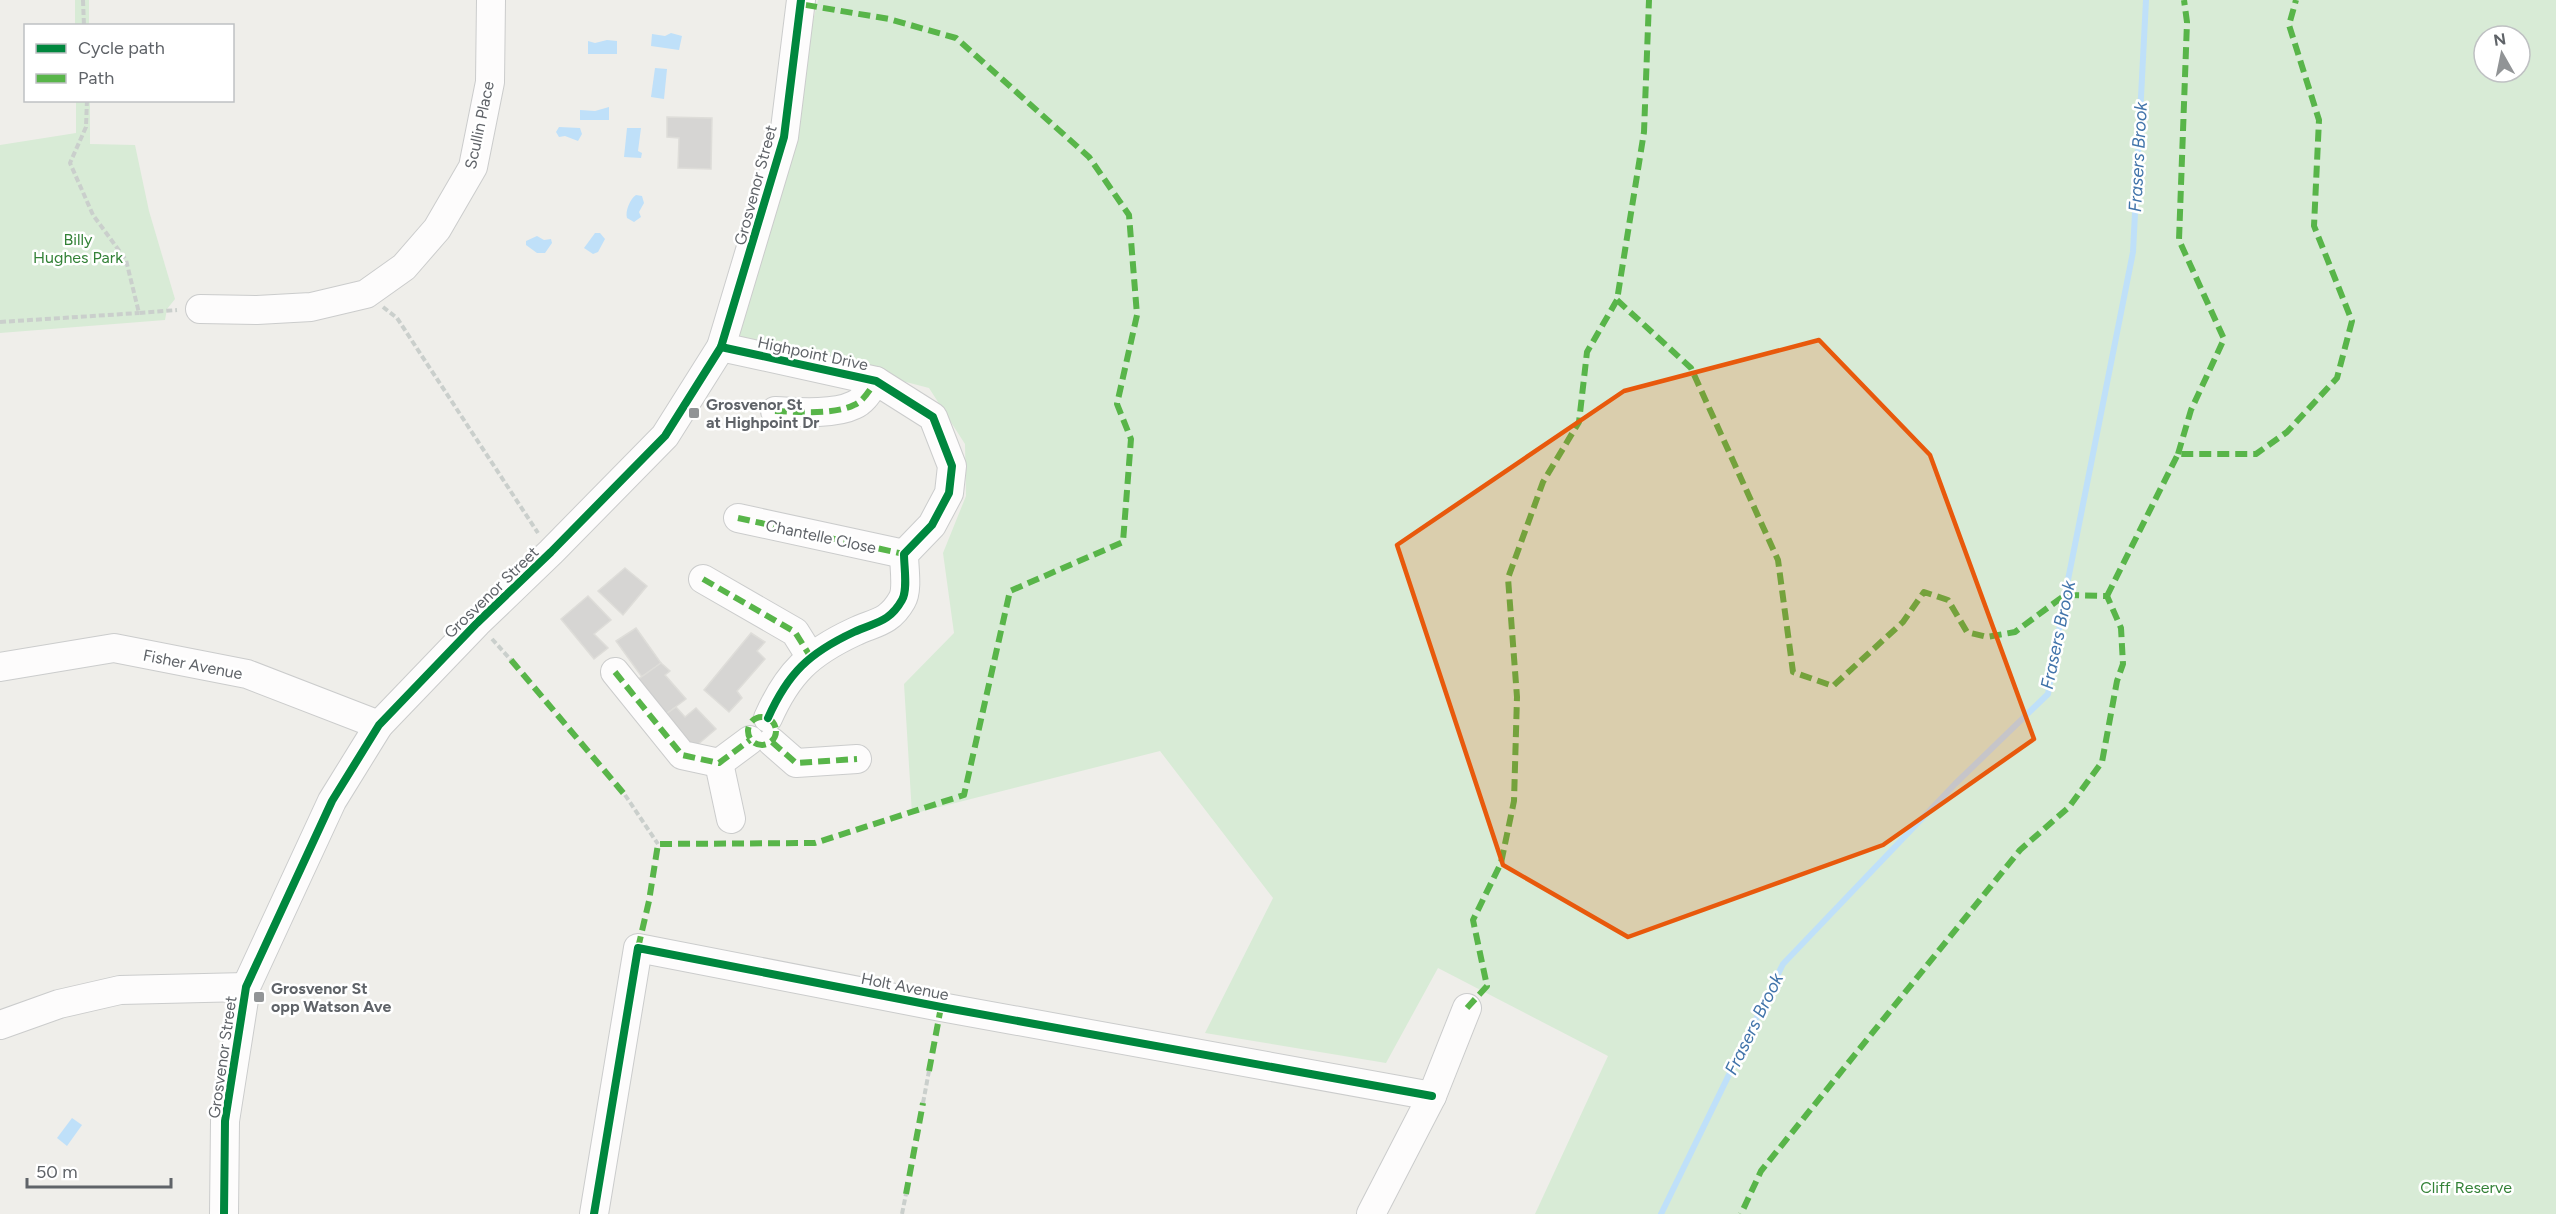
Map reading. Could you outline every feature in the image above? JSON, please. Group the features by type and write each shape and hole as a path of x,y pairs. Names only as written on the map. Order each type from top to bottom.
{"street":[{"name":"Scullin Place","path":"200,309 257,310 311,307 366,294 404,267 436,229 473,167 490,82 491,0"},
{"name":"Grosvenor Street","path":"224,1214 225,1121 246,987 332,801 379,725 477,622 551,552 665,436 721,347 784,137 801,0"},
{"name":"Highpoint Drive","path":"721,347 876,381 933,417 952,466 949,493 932,525 904,554"},
{"path":"775,411 799,412 854,405 862,400 876,381"},
{"name":"Chantelle Close","path":"738,518 904,554"},
{"path":"615,672 682,755 719,763 763,733 784,685 810,656 854,632 887,620 904,598 904,554"},
{"path":"703,579 795,632 810,656"},
{"name":"Fisher Avenue","path":"0,667 114,648 247,674 379,725"},
{"path":"763,733 796,763 856,759"},
{"path":"719,763 731,819"},
{"name":"Holt Avenue","path":"594,1214 638,948 941,1007 1431,1096"},
{"path":"0,1025 59,1004 120,990 246,987"},
{"path":"1371,1214 1431,1096 1467,1008"}],"path":[{"path":"83,0 84,24"},
{"path":"87,102 86,127 70,163 93,215 126,260 139,313"},
{"path":"0,322 200,309"},
{"path":"397,318 551,552"},
{"path":"625,795 658,844"},
{"path":"923,1103 929,1071"},
{"path":"902,1214 906,1194"}],"highlighted area":[{"path":"1819,340 1930,455 2034,739 1883,845 1628,937 1503,865 1397,545 1624,391"}],"green space":[{"path":"75,0 89,0 89,24 75,24"},
{"name":"Cliff Reserve","path":"818,0 2556,0 2556,1214 1535,1214 1608,1056 1438,968 1386,1063 1205,1033 1273,898 1160,751 912,814 904,684 954,633 943,553 966,496 965,444 929,388 737,338"},
{"name":"Billy Hughes Park","path":"76,102 90,102 90,144 135,145 149,211 175,299 167,309 165,320 0,333 0,145 76,133"}],"water":[{"path":"671,33 682,36 679,50 651,46 652,34 665,36"},
{"path":"607,40 617,41 617,54 588,54 588,41 595,43"},
{"path":"655,68 667,69 664,99 651,97"},
{"path":"609,107 609,120 580,120 580,110 595,111"},
{"path":"559,127 580,128 582,134 578,141 565,136 559,137 556,132"},
{"path":"627,128 641,128 638,151 642,153 641,158 624,157"},
{"path":"636,195 642,196 644,203 639,212 641,217 634,222 627,218 627,212 630,202"},
{"path":"595,233 600,233 605,239 598,252 593,254 584,248"},
{"path":"537,236 544,240 551,239 552,243 545,253 537,253 526,245 526,241"},
{"path":"72,1118 82,1125 67,1146 57,1138"}],"building":[{"path":"667,117 712,118 711,169 678,168 679,138 667,137"},
{"path":"625,568 647,586 623,615 598,591"},
{"path":"588,596 611,620 594,634 608,648 594,659 561,619"},
{"path":"636,628 661,663 642,677 616,641"},
{"path":"751,633 765,642 757,651 765,659 737,691 742,698 729,712 704,690"},
{"path":"661,663 670,671 665,675 686,699 662,717 633,683"},
{"path":"676,707 685,717 696,708 716,729 690,751 662,717"}],"waterway":[{"name":"Frasers Brook","path":"1661,1214 1783,964 1955,784 2048,694 2065,595 2133,252 2146,0"}],"marked path":[{"path":"1467,1008 1487,986 1473,920 1501,863 1514,801 1517,697 1508,578 1543,482 1579,422 1587,352 1617,300 1644,132 1649,0"},
{"path":"2178,454 2191,410 2224,339 2179,240 2187,22 2184,0"},
{"path":"2107,596 2178,454 2256,454 2287,432 2337,378 2352,321 2314,226 2319,120 2289,25 2296,0"},
{"path":"638,948 649,901 658,844 815,843 964,795 1010,591 1123,542 1131,439 1117,404 1137,315 1129,215 1089,157 956,38 889,19 800,4"},
{"path":"1617,300 1691,368 1778,560 1793,672 1833,686 1903,622 1924,592 1948,600 1967,632 1987,637 2015,632 2065,595 2107,596 2121,628 2123,664 2117,681 2102,762 2069,807 2020,850 1761,1171 1741,1214"},
{"path":"775,411 815,412 846,408 861,401 876,381"},
{"path":"738,518 904,554"},
{"path":"703,579 795,632 810,656"},
{"path":"511,660 625,795"},
{"path":"615,672 682,755 719,763 750,740"},
{"path":"762,717 772,721 776,731 772,741 762,745 752,741 748,731 752,721 762,717"},
{"path":"772,742 796,763 857,759"},
{"path":"929,1071 941,1007"},
{"path":"906,1194 923,1103"}],"cycle path":[{"path":"224,1214 225,1121 246,987 332,801 379,725 477,623 551,552 665,436 721,347 784,137 801,0"},
{"path":"721,347 876,381 933,417 952,466 949,493 932,525 904,554 905,590 897,608 887,618 838,640 812,657 792,677 768,718"},
{"path":"594,1214 638,948 941,1007 1432,1096"}],"place":[{"name":"Grosvenor St at Highpoint Dr","path":"694,413"},
{"name":"Grosvenor St opp Watson Ave","path":"259,997"}]}
